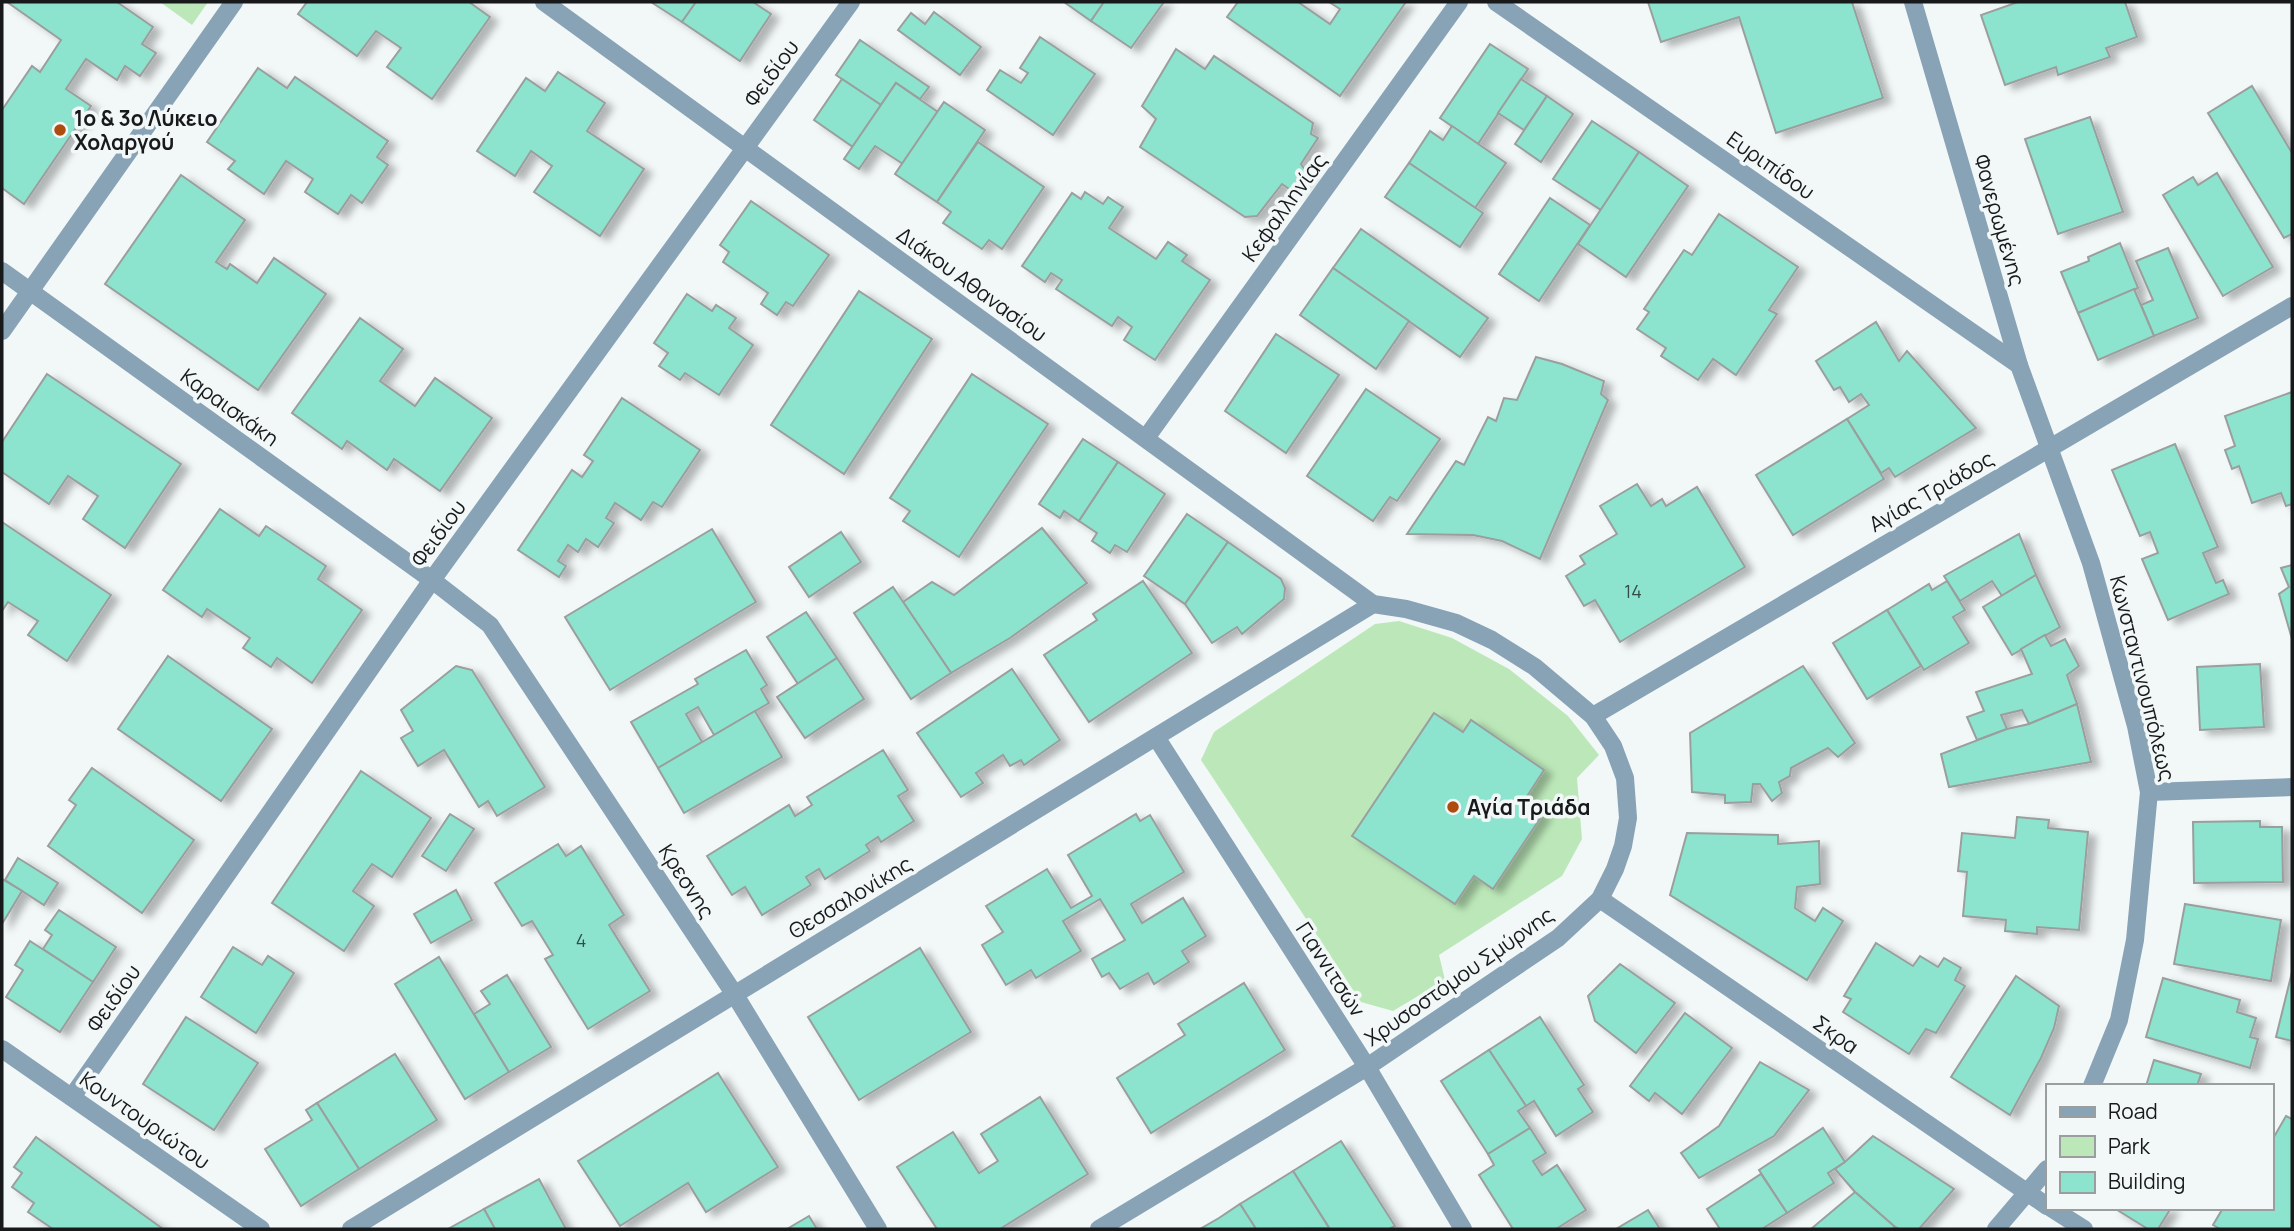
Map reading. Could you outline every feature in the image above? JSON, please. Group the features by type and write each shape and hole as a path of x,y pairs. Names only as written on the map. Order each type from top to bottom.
{"street":[{"path":"2,331 234,2"},
{"name":"Διάκου Αθανασίου","path":"544,2 1373,604"},
{"name":"Φειδίου","path":"72,1097 432,580 850,2"},
{"name":"Κεφαλληνίας","path":"1146,438 1459,2"},
{"name":"Ευριπίδου","path":"1496,2 2019,365"},
{"name":"Φανερωμένης","path":"1913,2 2019,365 2049,449"},
{"name":"Καραισκάκη","path":"2,271 432,580"},
{"name":"Αγίας Τριάδος","path":"1593,716 2292,306"},
{"name":"Κωνσταντινουπόλεως","path":"2049,449 2091,563 2136,726 2149,792 2135,940 2119,1020 2093,1084"},
{"name":"Κρεσνης","path":"432,580 491,625 734,995 878,1229"},
{"name":"Χρυσοστόμου Σμύρνης","path":"1099,1229 1367,1068 1558,938 1600,899 1615,869 1628,818 1625,778 1613,746 1593,716 1535,667 1492,640 1456,623 1406,609 1373,604"},
{"name":"Θεσσαλονίκης","path":"352,1229 1373,604"},
{"name":"Γιαννιτσών","path":"1156,737 1367,1068 1463,1229"},
{"path":"2149,792 2292,787"},
{"name":"Σκρα","path":"1600,899 2046,1205"},
{"name":"Κουντουριώτου","path":"2,1049 261,1229"},
{"path":"1996,1229 2046,1171"},
{"name":"Σκρα","path":"2054,1210 2084,1229"}],"green space":[{"path":"160,2 208,2 192,25"},
{"path":"1399,621 1452,638 1509,669 1568,716 1599,755 1577,778 1582,839 1562,876 1439,955 1445,980 1393,1011 1361,1002 1201,760 1214,732 1375,624"}],"building":[{"path":"7,2 117,2 153,27 142,44 156,53 140,76 125,66 117,80 86,59 66,89 91,106 24,204 2,188 2,110 32,66 40,72 61,40"},
{"path":"307,2 469,2 490,17 432,99 387,67 401,48 376,31 357,56 298,14"},
{"path":"651,2 696,2 682,22"},
{"path":"696,2 753,2 771,14 740,61 682,22"},
{"path":"1064,2 1104,2 1091,21"},
{"path":"1104,2 1164,2 1131,48 1091,21"},
{"path":"1238,2 1298,2 1330,24 1340,9 1329,2 1406,2 1340,96 1227,17"},
{"path":"1648,2 1852,2 1883,98 1776,133 1739,17 1661,42"},
{"path":"2018,2 2125,2 2137,37 2106,48 2110,57 2058,75 2056,67 2005,85 1981,15"},
{"path":"934,12 981,47 960,75 898,30 911,13 925,24"},
{"path":"1040,37 1095,74 1053,135 987,90 1000,70 1021,83 1028,73 1020,68"},
{"path":"860,40 929,87 920,99 896,83 881,105 836,75"},
{"path":"1490,44 1528,69 1478,144 1440,118"},
{"path":"1176,49 1205,69 1214,56 1313,123 1311,134 1318,138 1301,164 1308,174 1292,191 1282,184 1257,216 1245,217 1140,147 1156,119 1142,106"},
{"path":"258,68 287,88 295,77 388,141 377,157 388,165 362,203 351,195 338,214 305,192 313,179 286,161 264,194 228,169 235,161 207,142"},
{"path":"558,72 605,103 587,131 644,169 600,236 534,192 552,166 531,151 515,176 477,151 526,78 545,91"},
{"path":"842,79 881,105 853,147 814,120"},
{"path":"1521,79 1547,96 1524,130 1498,113"},
{"path":"896,83 938,112 903,164 875,146 859,169 844,159"},
{"path":"2252,86 2292,153 2292,234 2284,238 2208,113"},
{"path":"1547,96 1573,114 1541,162 1515,144"},
{"path":"944,102 985,130 937,202 895,174"},
{"path":"2090,117 2123,212 2058,234 2025,139"},
{"path":"1592,121 1639,152 1601,210 1553,179"},
{"path":"1452,126 1506,163 1475,208 1409,163 1430,131 1443,140"},
{"path":"978,142 1044,187 1002,249 989,240 982,249 943,223 951,212 937,202"},
{"path":"1639,152 1688,186 1626,277 1578,244"},
{"path":"1409,163 1483,213 1460,247 1385,197"},
{"path":"2217,173 2273,267 2223,296 2163,195 2193,177 2198,185"},
{"path":"181,175 245,220 216,262 227,269 230,264 257,283 274,258 326,294 258,390 105,284"},
{"path":"1085,192 1103,204 1108,197 1123,207 1109,228 1156,259 1168,242 1187,255 1182,261 1210,280 1155,360 1124,340 1132,327 1118,317 1112,326 1056,289 1062,280 1051,273 1045,282 1022,266 1072,193 1081,199"},
{"path":"1550,198 1590,225 1539,301 1499,274"},
{"path":"751,201 829,255 793,306 786,302 777,315 761,304 768,293 723,262 729,252 720,245"},
{"path":"1719,214 1798,267 1769,310 1777,314 1736,375 1713,359 1698,380 1661,356 1666,348 1637,329 1649,312 1644,309 1684,250 1692,255"},
{"path":"1361,229 1488,318 1460,357 1333,268"},
{"path":"2120,243 2138,288 2078,313 2061,272 2089,261 2088,257"},
{"path":"2168,248 2198,318 2154,336 2141,305 2153,300 2136,261"},
{"path":"1333,268 1409,321 1376,369 1300,315"},
{"path":"2134,289 2154,336 2098,360 2078,313"},
{"path":"859,291 932,339 844,474 771,425"},
{"path":"687,294 712,311 716,305 736,318 729,328 753,345 719,395 685,373 680,380 659,366 668,353 654,343"},
{"path":"360,318 403,349 380,381 415,406 435,378 492,418 440,491 394,459 387,470 347,441 342,449 292,413"},
{"path":"1876,322 1899,361 1907,351 1976,428 1895,477 1889,468 1881,473 1847,419 1869,405 1861,394 1849,402 1840,387 1834,390 1816,361"},
{"path":"1276,334 1339,375 1286,453 1225,411"},
{"path":"1536,357 1604,381 1601,394 1608,400 1540,559 1502,541 1473,535 1407,534 1456,461 1464,465 1488,417 1496,421 1504,398 1517,400"},
{"path":"47,374 181,464 125,548 83,519 98,496 68,476 49,504 2,472 2,442"},
{"path":"972,374 1048,424 959,557 903,521 910,511 890,498"},
{"path":"1366,389 1440,439 1397,501 1390,497 1373,521 1307,476"},
{"path":"2292,392 2292,504 2286,506 2281,493 2252,503 2239,466 2232,469 2225,450 2235,446 2225,416"},
{"path":"622,398 700,450 662,507 653,502 641,520 615,503 606,518 614,523 598,547 586,539 578,552 568,545 558,561 566,566 559,577 518,550 572,470 582,477 593,461 584,455"},
{"path":"1847,419 1884,479 1793,535 1756,475"},
{"path":"1083,439 1118,462 1079,521 1064,511 1060,518 1039,504"},
{"path":"2175,444 2218,547 2203,553 2216,583 2223,580 2229,594 2168,620 2142,559 2158,553 2150,532 2140,536 2112,470"},
{"path":"1118,462 1165,494 1127,552 1115,545 1110,553 1092,541 1097,533 1079,521"},
{"path":"1637,484 1651,506 1662,499 1666,506 1697,487 1745,567 1620,642 1595,600 1584,606 1566,576 1585,564 1580,556 1617,534 1600,506"},
{"path":"220,509 259,536 266,526 326,566 318,579 362,610 312,683 277,658 271,667 243,648 250,638 207,609 202,617 163,590"},
{"path":"1187,514 1228,542 1185,604 1144,576"},
{"path":"2,522 111,595 67,661 28,635 38,621 8,602 2,611"},
{"path":"1042,528 1087,583 1010,638 951,673 903,602 932,582 954,595"},
{"path":"712,529 756,602 610,690 565,617"},
{"path":"841,532 861,562 809,597 789,567"},
{"path":"2019,534 2036,575 2002,596 1992,581 1960,601 1944,576"},
{"path":"1228,542 1281,579 1285,588 1284,599 1242,634 1237,627 1212,643 1185,604"},
{"path":"2292,565 2292,639 2279,594 2289,587 2281,568"},
{"path":"2036,575 2060,627 2012,655 1983,607"},
{"path":"1143,581 1192,653 1089,722 1044,655 1097,620 1093,614"},
{"path":"1947,581 1965,610 1953,617 1969,643 1924,670 1887,610 1929,584 1932,590"},
{"path":"893,587 951,673 911,699 854,613"},
{"path":"1887,610 1921,666 1867,699 1833,643"},
{"path":"806,612 837,658 798,684 767,637"},
{"path":"2045,635 2051,646 2065,639 2079,666 2067,675 2077,704 2029,724 2022,710 2001,715 2007,729 1977,740 1967,717 1984,711 1976,692 2032,674 2021,649"},
{"path":"746,650 767,685 761,689 769,703 714,735 698,707 686,714 702,742 658,768 631,722 698,684 695,679"},
{"path":"168,656 272,729 221,801 118,729"},
{"path":"837,658 864,699 805,738 777,697"},
{"path":"2260,664 2264,727 2200,730 2197,667"},
{"path":"456,666 472,670 545,787 497,816 488,801 479,807 444,750 418,766 401,738 413,731 401,710"},
{"path":"1803,666 1855,743 1838,757 1828,748 1791,768 1790,776 1779,782 1782,793 1772,801 1760,784 1753,784 1751,802 1725,803 1725,795 1692,792 1690,733"},
{"path":"1012,669 1060,740 1024,765 1021,760 1010,766 1003,755 976,773 983,783 961,797 917,733"},
{"path":"2077,704 2091,762 1949,787 1941,754 2007,729 2029,724"},
{"path":"755,711 782,757 684,813 658,768"},
{"name":"Αγία Τριάδα","path":"1434,713 1463,732 1471,720 1544,770 1524,801 1543,814 1493,889 1474,876 1455,904 1352,836"},
{"path":"883,750 908,790 898,796 914,821 881,842 878,837 866,845 870,851 825,879 819,869 806,877 811,885 762,915 745,887 732,895 707,856 789,805 795,816 812,805 807,797"},
{"path":"92,768 194,840 142,913 48,846 76,805 69,800"},
{"path":"361,771 431,818 392,877 372,864 353,891 374,906 344,951 272,903"},
{"path":"450,814 474,829 446,871 422,856"},
{"path":"1136,814 1140,821 1150,815 1184,872 1131,904 1142,923 1183,898 1206,936 1182,951 1189,962 1154,984 1148,973 1120,989 1109,973 1102,977 1092,959 1125,940 1100,899 1063,921 1081,951 1036,978 1031,970 1006,985 982,945 1003,932 986,906 1047,869 1071,908 1092,896 1068,855"},
{"path":"2017,817 2049,820 2048,828 2088,832 2079,930 2037,927 2037,934 2005,931 2006,920 1963,916 1967,872 1958,871 1962,833 2015,838"},
{"path":"2260,821 2260,827 2282,827 2283,882 2194,883 2193,822"},
{"path":"1687,833 1778,835 1778,844 1819,841 1820,884 1797,887 1795,908 1815,921 1823,908 1843,921 1807,980 1670,895"},
{"path":"558,844 566,856 581,846 624,915 609,925 650,991 588,1029 545,959 553,955 532,921 522,926 495,883"},
{"path":"18,858 58,883 44,905 5,880"},
{"path":"2,879 22,891 2,924"},
{"path":"456,890 472,920 431,943 414,914"},
{"path":"2185,904 2281,920 2271,981 2174,964"},
{"path":"59,910 116,947 93,982 43,949 52,935 45,930"},
{"path":"30,941 93,982 60,1032 6,997 23,970 15,965"},
{"path":"1876,943 1913,966 1920,956 1938,967 1944,958 1961,968 1955,980 1965,986 1936,1033 1926,1029 1909,1054 1843,1012 1851,999 1844,996"},
{"path":"233,947 262,965 268,956 294,973 256,1033 201,997"},
{"path":"920,948 971,1032 859,1100 808,1017"},
{"path":"439,957 509,1072 465,1099 395,984"},
{"path":"1620,964 1675,1003 1636,1053 1595,1021 1588,996"},
{"path":"2292,972 2292,1041 2276,1037"},
{"path":"507,975 551,1047 509,1072 474,1014 490,1004 481,991"},
{"path":"2016,976 2059,1006 2054,1028 2041,1058 2010,1115 1951,1077"},
{"path":"2163,978 2240,1000 2237,1012 2256,1018 2250,1037 2258,1039 2250,1068 2146,1037"},
{"path":"1244,983 1285,1050 1151,1133 1117,1078 1185,1035 1178,1024"},
{"path":"1685,1013 1732,1048 1682,1114 1655,1093 1649,1101 1630,1086"},
{"path":"186,1017 258,1063 214,1130 143,1084"},
{"path":"1540,1017 1584,1085 1578,1089 1593,1112 1556,1136 1534,1101 1526,1106 1489,1050"},
{"path":"1489,1050 1526,1106 1518,1111 1530,1128 1488,1154 1441,1081"},
{"path":"395,1054 437,1120 359,1169 317,1103"},
{"path":"2154,1060 2201,1074 2198,1084 2147,1084"},
{"path":"1760,1062 1809,1090 1774,1136 1699,1178 1681,1153 1719,1126"},
{"path":"718,1073 778,1167 706,1212 688,1183 620,1226 578,1161"},
{"path":"1040,1097 1088,1174 1000,1229 937,1229 897,1167 953,1132 979,1173 998,1161 981,1134"},
{"path":"317,1103 359,1169 301,1206 265,1149 312,1120 306,1110"},
{"path":"2286,1116 2292,1119 2292,1229 2220,1229 2213,1225 2222,1210 2273,1210 2273,1139"},
{"path":"1530,1128 1546,1153 1533,1161 1542,1175 1557,1165 1586,1210 1556,1229 1513,1229 1479,1175 1494,1165 1488,1154"},
{"path":"1823,1128 1845,1162 1828,1173 1834,1183 1787,1213 1759,1170"},
{"path":"1873,1136 1954,1189 1919,1229 1895,1227 1855,1192 1835,1169"},
{"path":"36,1137 163,1229 53,1229 28,1212 34,1203 12,1187 22,1173 14,1167"},
{"path":"1341,1141 1395,1226 1389,1229 1330,1229 1293,1171"},
{"path":"1293,1171 1329,1228 1256,1229 1240,1204"},
{"path":"1761,1174 1787,1213 1762,1229 1720,1229 1707,1209"},
{"path":"539,1179 566,1229 495,1229 484,1209"},
{"path":"1855,1192 1895,1227 1811,1229"},
{"path":"1240,1204 1256,1229 1200,1229 1219,1218"},
{"path":"484,1209 495,1229 448,1229"},
{"path":"1648,1210 1660,1229 1616,1229"},
{"path":"2117,1210 2170,1210 2158,1229 2148,1229"},
{"path":"809,1216 817,1229 787,1229"}],"place":[{"name":"1ο & 3ο Λύκειο Χολαργού","path":"60,130"},
{"name":"Αγία Τριάδα","path":"1453,807"}]}
